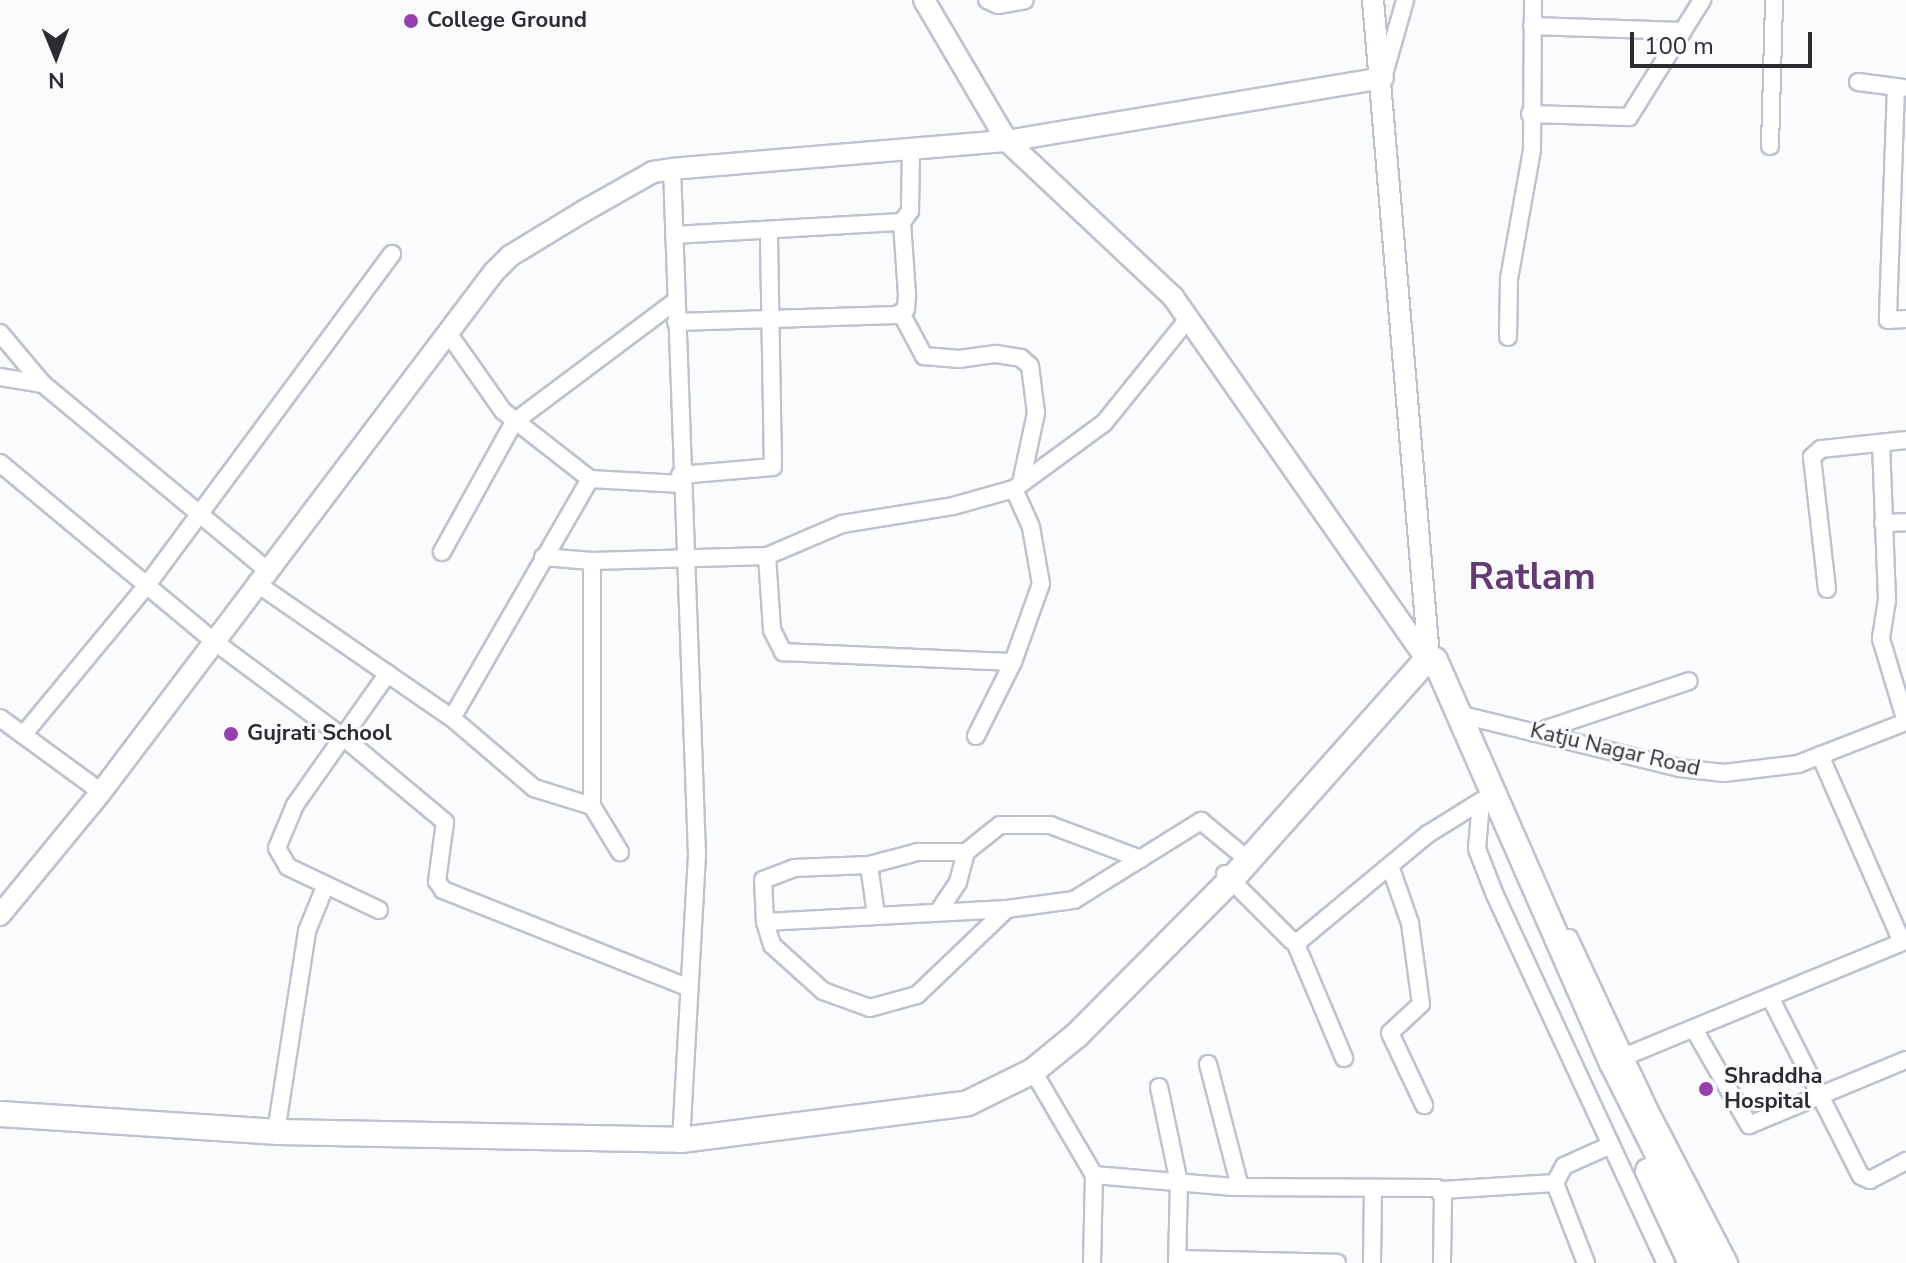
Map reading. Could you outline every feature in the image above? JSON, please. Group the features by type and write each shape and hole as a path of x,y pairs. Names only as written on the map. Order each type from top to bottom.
{"highway":[{"path":"1426,656 1462,715 1489,800 1612,1063 1712,1263"},
{"path":"1426,656 1691,1263"},
{"path":"0,1100 278,1119 681,1134 953,1094 1027,1063 1071,1029 1227,876 1241,854 1426,656"},
{"path":"0,1114 278,1132 681,1134 968,1103 1033,1071 1077,1035 1227,876 1426,656"}],"main road":[{"path":"924,0 1007,141 1173,297 1426,656"},
{"path":"1373,0 1383,78 1426,656"},
{"path":"0,915 101,792 211,639 510,256 653,172 1007,141 1383,78"}],"street":[{"path":"987,0 998,5 1025,0"},
{"path":"1383,78 1405,0"},
{"path":"1508,337 1509,279 1532,150 1533,0"},
{"path":"1530,114 1629,117 1702,0"},
{"path":"1770,146 1774,0"},
{"path":"1532,26 1683,31"},
{"path":"1858,82 1901,88 1888,320 1906,319"},
{"path":"911,149 910,211 902,222 907,294 901,313 924,356 959,359 996,354 1021,358 1030,366 1036,413 1018,486 1031,527 1041,584 1013,662 976,736"},
{"path":"672,169 680,480 697,855 681,1134"},
{"path":"674,235 902,222"},
{"path":"448,333 514,422 590,479 680,480 773,467 769,231"},
{"path":"23,735 147,585 392,254"},
{"path":"442,552 514,422 676,301"},
{"path":"676,322 901,313"},
{"path":"543,557 592,561 767,556 842,524 953,506 1018,486 1104,423 1188,319"},
{"path":"0,333 43,384 198,513 262,576 452,718 534,788 592,806"},
{"path":"0,377 43,384"},
{"path":"1827,589 1812,457 1821,449 1906,440"},
{"path":"1881,443 1887,600 1881,639 1906,722"},
{"path":"0,463 211,639 343,737 445,822 437,881 443,890 689,988"},
{"path":"452,718 590,479"},
{"path":"1883,523 1906,522"},
{"path":"767,556 772,630 783,652 1013,662"},
{"path":"592,561 592,806 620,852"},
{"path":"379,910 325,887 281,863 277,848 295,805 388,673"},
{"path":"1534,733 1689,681"},
{"name":"Katju Nagar Road","path":"1462,715 1679,768 1724,773 1762,772 1820,755 1906,722"},
{"path":"0,718 101,792"},
{"path":"1626,1056 1904,947 1820,755"},
{"path":"1295,942 1428,834 1489,800"},
{"path":"1489,800 1626,1056 1729,1263"},
{"path":"1489,800 1477,849 1666,1263"},
{"path":"765,922 1007,909 1074,900 1201,821 1241,854"},
{"path":"938,912 958,882 966,852 1000,825 1050,825 1141,859"},
{"path":"966,852 918,852 869,865 794,868 763,880 765,922 772,945 823,991 870,1008 917,995 1007,909"},
{"path":"869,865 876,915"},
{"path":"1390,866 1410,923 1421,1004 1390,1033 1424,1105"},
{"path":"1227,876 1295,942 1344,1058"},
{"path":"278,1119 307,931 325,887"},
{"path":"1770,997 1819,1098 1865,1179 1906,1161"},
{"path":"1694,1029 1749,1125 1906,1060"},
{"path":"1208,1064 1240,1187"},
{"path":"1033,1071 1094,1175 1092,1263"},
{"path":"1159,1087 1179,1183 1177,1261 1337,1263"},
{"path":"1586,1263 1555,1183 1564,1166 1611,1145"},
{"path":"1094,1175 1240,1187 1442,1190 1555,1183"},
{"path":"1372,1263 1373,1189"},
{"path":"1442,1190 1442,1263"}],"place":[{"name":"College Ground","path":"411,21"},
{"name":"Gujrati School","path":"231,734"},
{"name":"Shraddha Hospital","path":"1706,1089"}],"district":[{"name":"Ratlam","path":"1532,577"}]}
